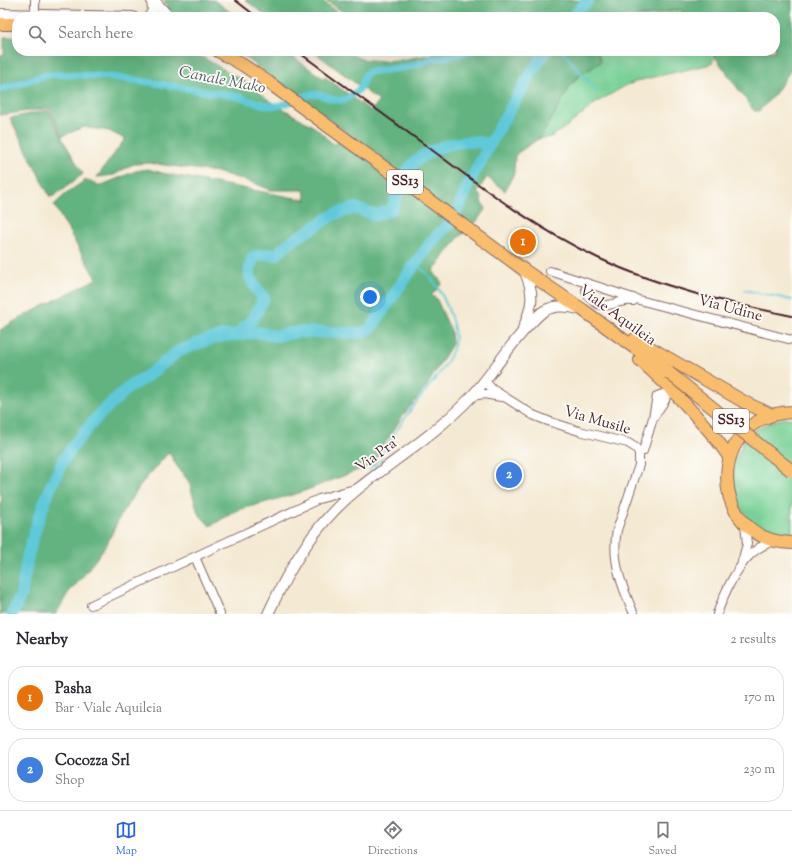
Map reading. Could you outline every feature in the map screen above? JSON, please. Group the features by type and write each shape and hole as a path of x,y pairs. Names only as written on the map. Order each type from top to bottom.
{"main road":[{"path":"0,24 12,25"},
{"name":"Viale Aquileia","path":"227,56 268,82 524,270 583,310 669,373 792,471"},
{"path":"583,310 746,403 772,415"},
{"path":"583,310 665,383 722,445 729,457"},
{"path":"792,412 772,415 754,424 746,431 734,447 729,457 726,474 728,492 734,509 745,524 758,534 774,541 792,543"}],"street":[{"path":"0,10 35,12 35,0"},
{"path":"152,12 153,0"},
{"path":"153,0 164,12"},
{"path":"0,14 12,13"},
{"path":"0,28 12,26"},
{"name":"Via Pra'","path":"521,333 532,305 533,298 529,280 524,270"},
{"name":"Via Udine","path":"550,271 592,286 661,306 792,340"},
{"name":"Via Udine","path":"592,286 586,289 586,293 592,300 604,305 622,300 630,300 661,306"},
{"name":"Via Pra'","path":"268,614 289,570 312,536 358,488 428,437 472,396 521,333 546,310 557,306 563,306 583,310"},
{"name":"Via Musile","path":"485,381 492,389 510,402 533,415 548,421 628,443 636,448 640,458 639,465 617,530 615,547 615,559 618,574 634,614"},
{"path":"472,396 480,394 493,395 510,402"},
{"path":"638,453 643,451 653,418"},
{"path":"90,605 319,499 358,488"},
{"path":"717,614 722,601 740,567 747,544 745,524"},
{"path":"740,567 750,555 774,541"},
{"path":"195,557 220,614"}],"green space":[{"path":"164,0 214,0 230,12 172,12"},
{"path":"245,0 321,0 337,12 261,12"},
{"path":"326,0 792,0 792,68 775,94 759,111 754,111 715,56 780,56 780,12 683,12 681,9 664,12 343,12"},
{"path":"681,9 683,12 664,12"},
{"path":"4,37 12,37 12,56 198,56 247,83 270,101 316,128 334,145 347,133 244,56 291,56 323,78 325,77 371,111 379,101 320,56 354,56 361,59 385,61 423,56 599,56 601,62 576,78 548,126 538,139 515,156 514,173 505,191 487,177 477,192 482,197 481,202 486,208 474,225 459,237 433,271 442,283 431,296 436,298 451,331 452,344 426,387 402,417 380,451 374,464 299,493 238,510 210,526 198,513 189,482 176,465 169,452 142,483 121,515 107,544 81,579 68,593 56,614 0,614 0,505 2,498 0,492 0,330 20,318 96,279 54,205 68,192 86,180 97,184 97,187 136,171 148,169 162,173 306,200 304,190 271,190 254,183 217,172 149,163 133,164 114,175 97,177 125,139 109,131 84,127 62,136 50,108 0,115 0,55 4,55"},
{"path":"599,56 715,57 711,64 641,80 627,85 597,102 551,137 538,139 561,99 578,76 601,62"},
{"path":"49,110 62,138 83,174 54,196 50,197 10,118"},
{"path":"784,418 792,418 792,538 761,530 749,521 733,496 732,466 745,439 756,429 770,422"}],"waterway":[{"path":"577,12 588,0"},
{"name":"Canale Mako","path":"0,89 49,75 99,76 136,80 230,95 264,105 279,106 303,96 314,94 322,95 334,100 346,99 359,89 365,75 368,72 402,68 431,59 450,56"},
{"path":"237,335 259,332 274,336 298,332 362,333 371,328 415,264 433,240 448,225 459,207 469,183 490,144 543,56"},
{"path":"566,56 597,92"},
{"path":"12,614 21,595 28,555 39,517 51,486 64,459 99,415 129,387 149,375 177,352 222,336 237,335 253,319 264,298 255,287 251,279 250,270 253,257 266,254 276,255 289,243 335,214 355,208 375,215 391,210 408,170 418,159 433,150 458,143 471,142 490,144"},
{"path":"369,470 382,459 382,453 404,419 447,362 455,341 452,320 444,299 433,280 415,264"},
{"path":"745,290 792,300"}],"railway":[{"path":"235,0 251,12"},
{"path":"304,56 514,210 576,247 622,269 670,286 742,305 792,316"}],"place":[{"name":"Pasha","path":"523,242"},
{"name":"Cocozza Srl","path":"509,475"}]}
